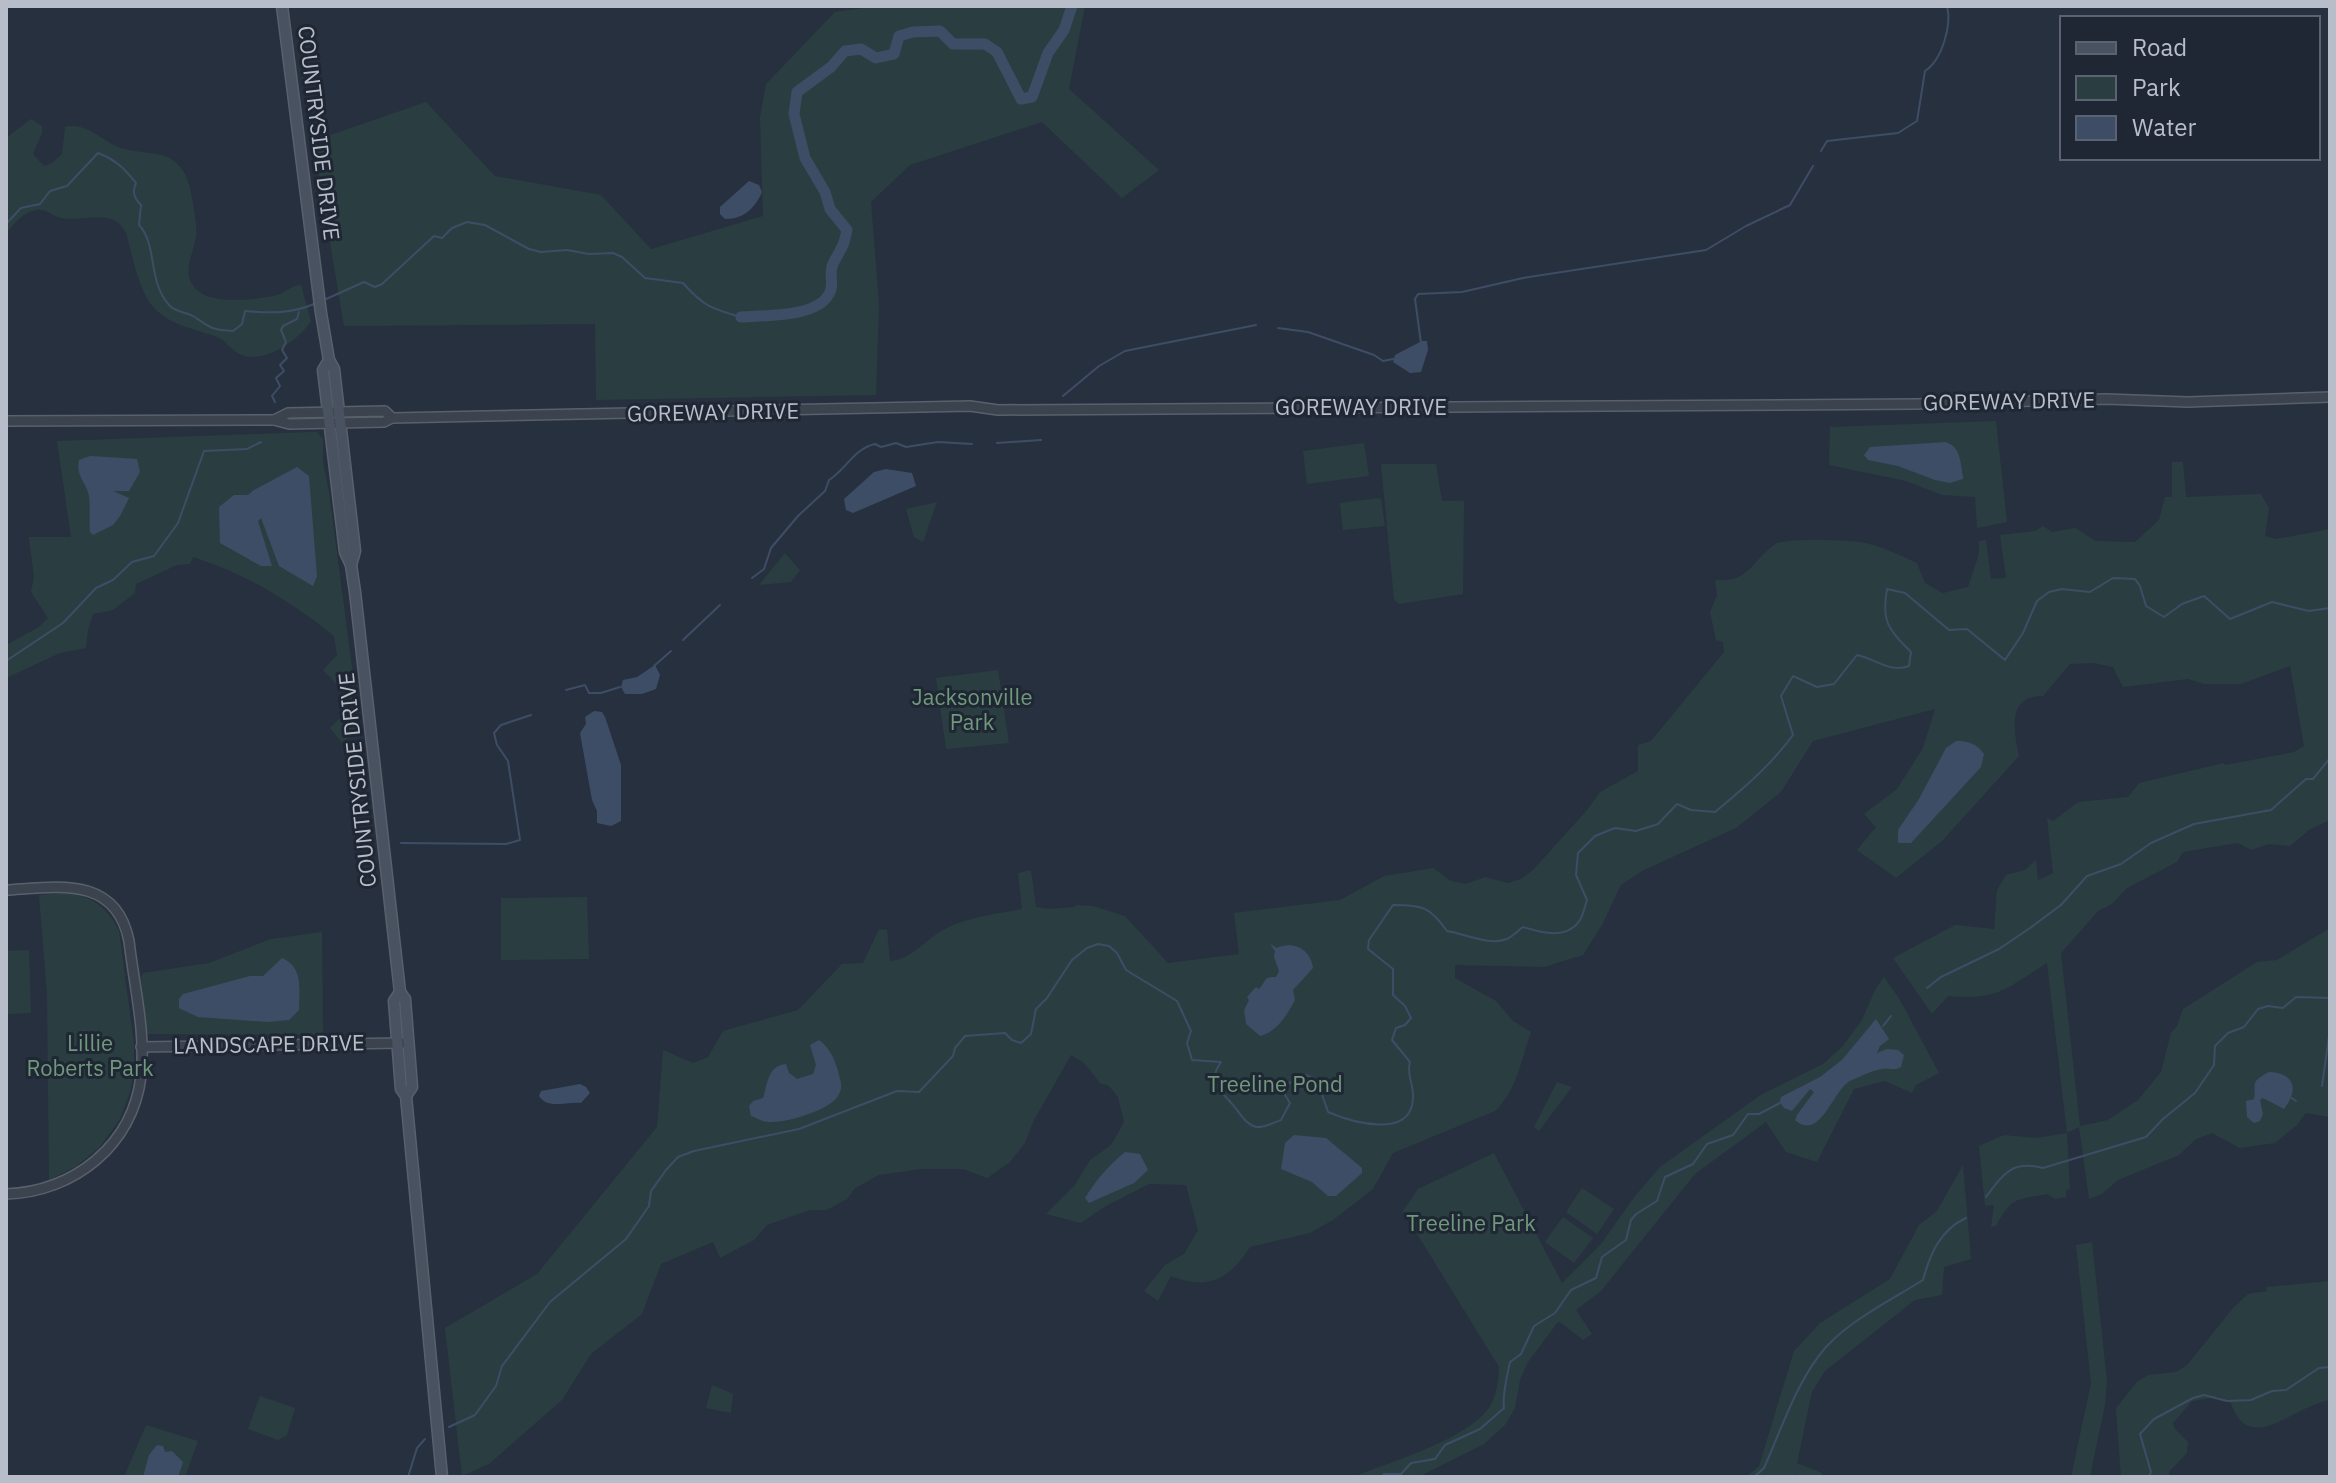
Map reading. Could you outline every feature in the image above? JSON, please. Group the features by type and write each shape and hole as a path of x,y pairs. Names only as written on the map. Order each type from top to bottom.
{"main road":[{"name":"COUNTRYSIDE DRIVE","path":"282,6 329,360 323,370 335,418 355,551 351,565 400,992 394,1001 403,1044 401,1089 406,1096 442,1477"}],"street":[{"name":"GOREWAY DRIVE","path":"6,421 274,420 288,413 384,422 392,418 970,406 1011,410 1916,404 2106,399 2176,402 2330,397"},
{"path":"6,890 76,887 96,894 115,909 125,925 129,941 141,1047 141,1077 133,1109 108,1148 85,1170 61,1183 33,1192 6,1194"},
{"name":"LANDSCAPE DRIVE","path":"141,1047 403,1044"}],"green space":[{"path":"878,6 1085,6 1069,89 1159,170 1122,198 1042,122 910,165 871,202 879,303 876,395 596,400 595,324 344,326 313,141 426,102 495,176 601,195 651,249 763,216 760,117 766,84 835,12"},
{"path":"31,119 42,126 33,154 44,166 62,154 65,127 73,126 87,129 121,148 170,158 186,176 194,206 196,237 189,274 194,287 207,296 236,300 273,296 301,285 311,321 306,328 271,353 251,357 242,355 221,339 177,323 155,309 140,283 126,233 113,220 61,218 37,210 24,215 6,233 6,138"},
{"path":"1996,421 2007,522 1977,528 1975,497 1942,495 1906,481 1829,465 1830,427"},
{"path":"317,432 323,439 323,462 360,728 342,743 330,728 345,713 343,691 323,670 337,655 334,636 267,590 193,557 190,564 177,565 136,584 135,593 113,610 93,614 86,648 60,653 6,678 6,645 39,627 48,618 31,592 34,577 29,537 71,537 57,441"},
{"path":"1364,443 1369,476 1307,484 1303,451"},
{"name":"Treeline Pond","path":"2172,462 2183,462 2186,497 2261,494 2269,508 2265,536 2276,539 2330,529 2330,820 2309,830 2290,846 2269,844 2251,850 2238,843 2183,852 2177,862 2127,888 2112,904 2098,911 2061,953 2080,1126 2108,1120 2138,1100 2161,1072 2171,1033 2183,1009 2257,962 2277,960 2330,928 2330,1117 2306,1113 2275,1143 2240,1148 2212,1133 2196,1139 2179,1155 2118,1180 2102,1194 2089,1199 2079,1127 2067,1133 2047,963 1991,994 1948,996 1932,1014 1893,958 1955,925 1994,929 1997,890 2006,875 2025,870 2036,860 2038,880 2053,873 2047,818 2053,821 2078,802 2128,797 2139,783 2224,763 2294,752 2304,746 2290,666 2241,684 2204,684 2188,679 2123,687 2113,667 2094,663 2070,664 2043,696 2031,698 2018,708 2015,736 2019,756 1942,841 1896,878 1857,850 1876,827 1864,814 1897,789 1923,748 1935,709 1813,741 1781,792 1736,828 1642,871 1621,885 1583,955 1544,967 1455,965 1455,978 1496,1001 1513,1021 1531,1032 1513,1084 1495,1111 1393,1153 1373,1189 1333,1220 1310,1233 1250,1247 1234,1267 1217,1279 1196,1282 1171,1276 1158,1301 1144,1291 1165,1265 1184,1254 1198,1230 1186,1185 1149,1184 1104,1207 1081,1223 1046,1214 1074,1186 1090,1160 1111,1145 1124,1122 1118,1097 1108,1085 1101,1084 1084,1063 1071,1055 1033,1122 1025,1143 1010,1162 987,1178 963,1169 921,1169 879,1175 855,1188 847,1199 827,1210 810,1210 767,1225 754,1240 720,1258 713,1242 661,1264 642,1314 591,1354 562,1400 489,1464 462,1476 445,1328 537,1274 657,1127 663,1050 693,1063 708,1057 723,1031 798,1010 842,964 863,963 879,929 887,930 890,961 898,960 952,926 982,916 1022,909 1018,873 1031,870 1036,907 1093,906 1125,916 1168,963 1239,954 1234,913 1340,900 1384,876 1433,868 1451,881 1466,884 1485,877 1508,883 1521,879 1533,870 1600,792 1638,771 1638,745 1651,741 1724,652 1723,642 1716,640 1710,612 1717,595 1715,580 1743,575 1780,542 1816,540 1875,545 1917,563 1925,583 1943,593 1968,587 1979,554 1979,541 1986,540 1991,579 2006,578 2000,535 2035,531 2043,526 2052,532 2075,528 2096,541 2135,542 2159,520 2165,497 2172,497"},
{"path":"1381,464 1436,464 1442,501 1464,501 1463,594 1399,604 1394,600"},
{"path":"1381,499 1385,526 1343,530 1340,503"},
{"path":"937,502 923,542 914,537 906,509"},
{"path":"785,553 800,570 791,582 759,585"},
{"name":"Jacksonville Park","path":"998,670 1009,743 946,749 936,678"},
{"name":"Lillie Roberts Park","path":"64,893 82,896 97,904 119,931 134,1044 134,1070 120,1119 99,1148 75,1167 49,1180 47,994 39,895"},
{"path":"587,897 589,959 501,960 501,898"},
{"path":"322,932 323,1035 147,1034 143,973 209,963 271,939"},
{"path":"29,950 31,1013 6,1014 6,951"},
{"name":"Treeline Park","path":"1884,977 1900,1000 1939,1073 1916,1085 1912,1093 1885,1081 1854,1089 1817,1162 1786,1152 1766,1122 1695,1174 1601,1291 1576,1310 1592,1334 1583,1340 1560,1322 1557,1323 1528,1362 1520,1380 1515,1408 1505,1425 1484,1444 1418,1477 1353,1477 1426,1449 1462,1431 1488,1409 1496,1389 1499,1367 1403,1211 1418,1189 1494,1153 1562,1283 1601,1244 1660,1167 1762,1094 1823,1064 1842,1047 1862,1020"},
{"path":"1557,1082 1572,1087 1539,1131 1534,1127"},
{"path":"2067,1133 2070,1189 2066,1190 2066,1197 2055,1199 2047,1194 2016,1201 1996,1226 1991,1227 1994,1205 1985,1206 1979,1146 2004,1135 2036,1138"},
{"path":"1963,1165 1971,1259 1944,1267 1942,1295 1915,1300 1825,1371 1812,1392 1797,1463 1822,1473 1821,1477 1800,1477 1795,1474 1793,1477 1746,1477 1759,1466 1794,1351 1820,1323 1890,1279 1919,1225 1937,1211"},
{"path":"1582,1188 1614,1209 1597,1234 1566,1212"},
{"path":"1563,1217 1593,1238 1574,1263 1545,1242"},
{"path":"2092,1242 2107,1381 2105,1404 2090,1477 2071,1477 2091,1383 2076,1245"},
{"path":"2330,1281 2330,1400 2261,1427 2249,1426 2239,1419 2231,1403 2218,1397 2192,1401 2173,1423 2188,1442 2187,1453 2169,1472 2170,1477 2121,1477 2116,1408 2137,1382 2148,1375 2176,1372 2187,1365 2248,1294 2267,1291 2266,1287"},
{"path":"712,1385 733,1394 731,1413 706,1408"},
{"path":"260,1396 295,1408 287,1435 278,1440 248,1429"},
{"path":"146,1425 198,1441 185,1477 124,1477"}],"water":[{"path":"749,181 759,185 762,192 756,203 743,215 725,219 720,214 720,207"},
{"path":"1427,341 1428,350 1421,372 1410,373 1393,362 1395,355"},
{"path":"1946,442 1957,451 1963,476 1963,479 1950,483 1868,460 1864,455 1870,447"},
{"path":"90,456 137,459 140,472 129,491 113,491 129,498 120,516 113,525 93,535 90,532 89,496 78,465 79,460"},
{"path":"297,467 309,476 317,576 313,586 279,566 261,518 258,521 272,566 261,566 220,543 219,507 234,495 248,495"},
{"path":"886,469 912,473 916,486 853,513 846,510 844,499 874,472"},
{"path":"655,665 660,675 656,689 642,694 625,694 621,687 623,680 637,677"},
{"path":"594,711 602,712 605,717 621,765 621,821 611,826 597,823 580,733 586,724 585,717"},
{"path":"1956,741 1972,743 1981,750 1984,754 1981,767 1911,843 1898,843 1898,830 1919,799 1946,748"},
{"path":"1270,944 1277,948 1290,945 1301,948 1309,956 1313,968 1293,990 1295,1000 1281,1022 1272,1031 1260,1036 1246,1024 1244,1010 1249,1000 1247,997 1267,979 1276,977 1279,971 1275,951"},
{"path":"282,958 294,967 299,980 299,1010 289,1020 268,1022 198,1017 179,1008 179,999 183,994 250,976 263,976"},
{"path":"1876,1019 1889,1039 1877,1053 1887,1049 1898,1050 1904,1055 1901,1067 1878,1070 1845,1084 1820,1119 1812,1124 1804,1125 1795,1120 1814,1092 1810,1089 1792,1111 1784,1108 1781,1097 1820,1077 1842,1060"},
{"path":"819,1040 829,1050 840,1080 840,1093 833,1102 815,1112 780,1121 762,1121 751,1116 749,1106 763,1098 769,1076 775,1068 786,1064 789,1073 797,1079 813,1074 816,1065 810,1045"},
{"path":"2269,1072 2289,1079 2292,1095 2284,1109 2263,1098 2260,1100 2263,1114 2260,1121 2254,1123 2247,1117 2246,1101 2254,1099 2256,1081"},
{"path":"580,1084 590,1093 581,1103 552,1104 539,1096 541,1091"},
{"path":"1294,1135 1326,1138 1362,1168 1362,1173 1336,1196 1328,1196 1312,1182 1281,1169 1285,1143"},
{"path":"1125,1152 1140,1154 1148,1170 1134,1183 1089,1203 1085,1198 1094,1185"},
{"path":"157,1445 163,1446 165,1452 172,1451 183,1462 178,1477 143,1477 149,1455"}],"waterway":[{"path":"741,317 789,314 822,302 831,290 832,268 846,237 847,230 830,209 825,192 805,158 794,114 797,92 831,67 845,51 861,49 876,58 894,54 899,36 940,31 953,44 985,44 997,52 1021,99 1032,97 1048,53 1064,30 1072,6"},
{"path":"1821,151 1827,141 1898,133 1917,121 1925,71 1936,59 1944,42 1948,23 1947,6"},
{"path":"6,224 21,208 40,204 50,191 67,186 98,153 119,165 136,183 134,195 141,205 139,225 149,243 158,286 172,308 211,327 233,331 242,324 245,311 280,312 314,304"},
{"path":"1421,343 1415,299 1418,294 1462,292 1523,278 1706,250 1790,205 1813,166"},
{"path":"324,300 364,282 375,287 382,284 434,236 442,238 452,228 467,222 485,225 529,249 541,252 613,253 645,278 683,283 709,306 741,317"},
{"path":"275,402 272,396 280,386 276,378 284,371 280,365 287,358 282,350 286,342 281,330 297,319 299,312"},
{"path":"1063,396 1099,366 1125,351 1256,325"},
{"path":"1278,328 1308,332 1383,361 1393,359"},
{"path":"997,443 1041,440"},
{"path":"6,661 63,623 96,588 113,580 132,562 154,556 178,523 204,451 247,449 261,442"},
{"path":"752,578 764,569 771,548 798,516 825,491 829,480 868,446 896,443 906,447 938,442 972,444"},
{"path":"449,1427 475,1415 496,1386 502,1366 550,1302 626,1239 649,1206 651,1191 678,1157 799,1129 897,1091 919,1092 953,1056 955,1048 965,1036 1005,1033 1021,1043 1031,1034 1036,1009 1072,960 1098,944 1109,946 1117,953 1126,970 1177,1001 1191,1031 1187,1043 1192,1060 1221,1062 1215,1075 1217,1086 1252,1126 1262,1127 1281,1120 1290,1103 1282,1090 1306,1075 1317,1080 1328,1112 1365,1123 1392,1124 1403,1119 1410,1111 1413,1098 1410,1062 1392,1040 1396,1028 1405,1025 1411,1018 1405,1006 1393,995 1393,969 1368,949 1369,940 1393,905 1425,909 1447,931 1485,940 1507,939 1523,927 1561,933 1575,926 1587,900 1576,875 1578,853 1595,836 1615,828 1636,831 1658,824 1677,804 1691,810 1715,812 1747,785 1793,735 1781,696 1793,676 1817,687 1834,684 1857,655 1889,667 1909,666 1911,652 1888,625 1885,610 1887,589 1905,593 1949,630 1967,629 2005,660 2023,633 2037,601 2049,592 2062,589 2090,592 2113,578 2135,579 2146,606 2164,617 2182,604 2204,596 2230,619 2272,602 2309,611 2330,608"},
{"path":"683,640 720,605"},
{"path":"654,666 671,651"},
{"path":"566,690 585,685 589,693 601,693 620,687"},
{"path":"401,843 506,844 520,840 508,761 497,745 494,733 501,725 531,715"},
{"path":"1927,988 1941,977 1999,949 2030,928 2061,905 2087,876 2121,864 2151,843 2194,824 2271,810 2306,779 2313,779 2330,758"},
{"path":"1986,1197 2003,1176 2016,1168 2043,1168 2146,1137 2195,1093 2214,1065 2215,1046 2228,1033 2244,1027 2258,1009 2268,1006 2283,1008 2296,997 2330,998"},
{"path":"1883,1026 1891,1016"},
{"path":"2322,1086 2330,1029"},
{"path":"2290,1097 2296,1101"},
{"path":"1381,1477 1384,1474 1401,1474 1411,1463 1435,1459 1445,1445 1480,1429 1504,1408 1510,1362 1521,1354 1534,1326 1555,1313 1571,1290 1596,1278 1602,1257 1626,1240 1631,1220 1657,1201 1665,1177 1693,1164 1707,1144 1733,1135 1748,1114 1759,1114 1780,1103"},
{"path":"1754,1477 1764,1468 1798,1389 1826,1347 1860,1319 1923,1280 1937,1244 1949,1229 1966,1218"},
{"path":"2149,1477 2151,1472 2140,1434 2154,1419 2204,1395 2227,1401 2251,1400 2272,1391 2286,1390 2319,1368 2330,1367"},
{"path":"408,1477 417,1448 425,1439"}]}
